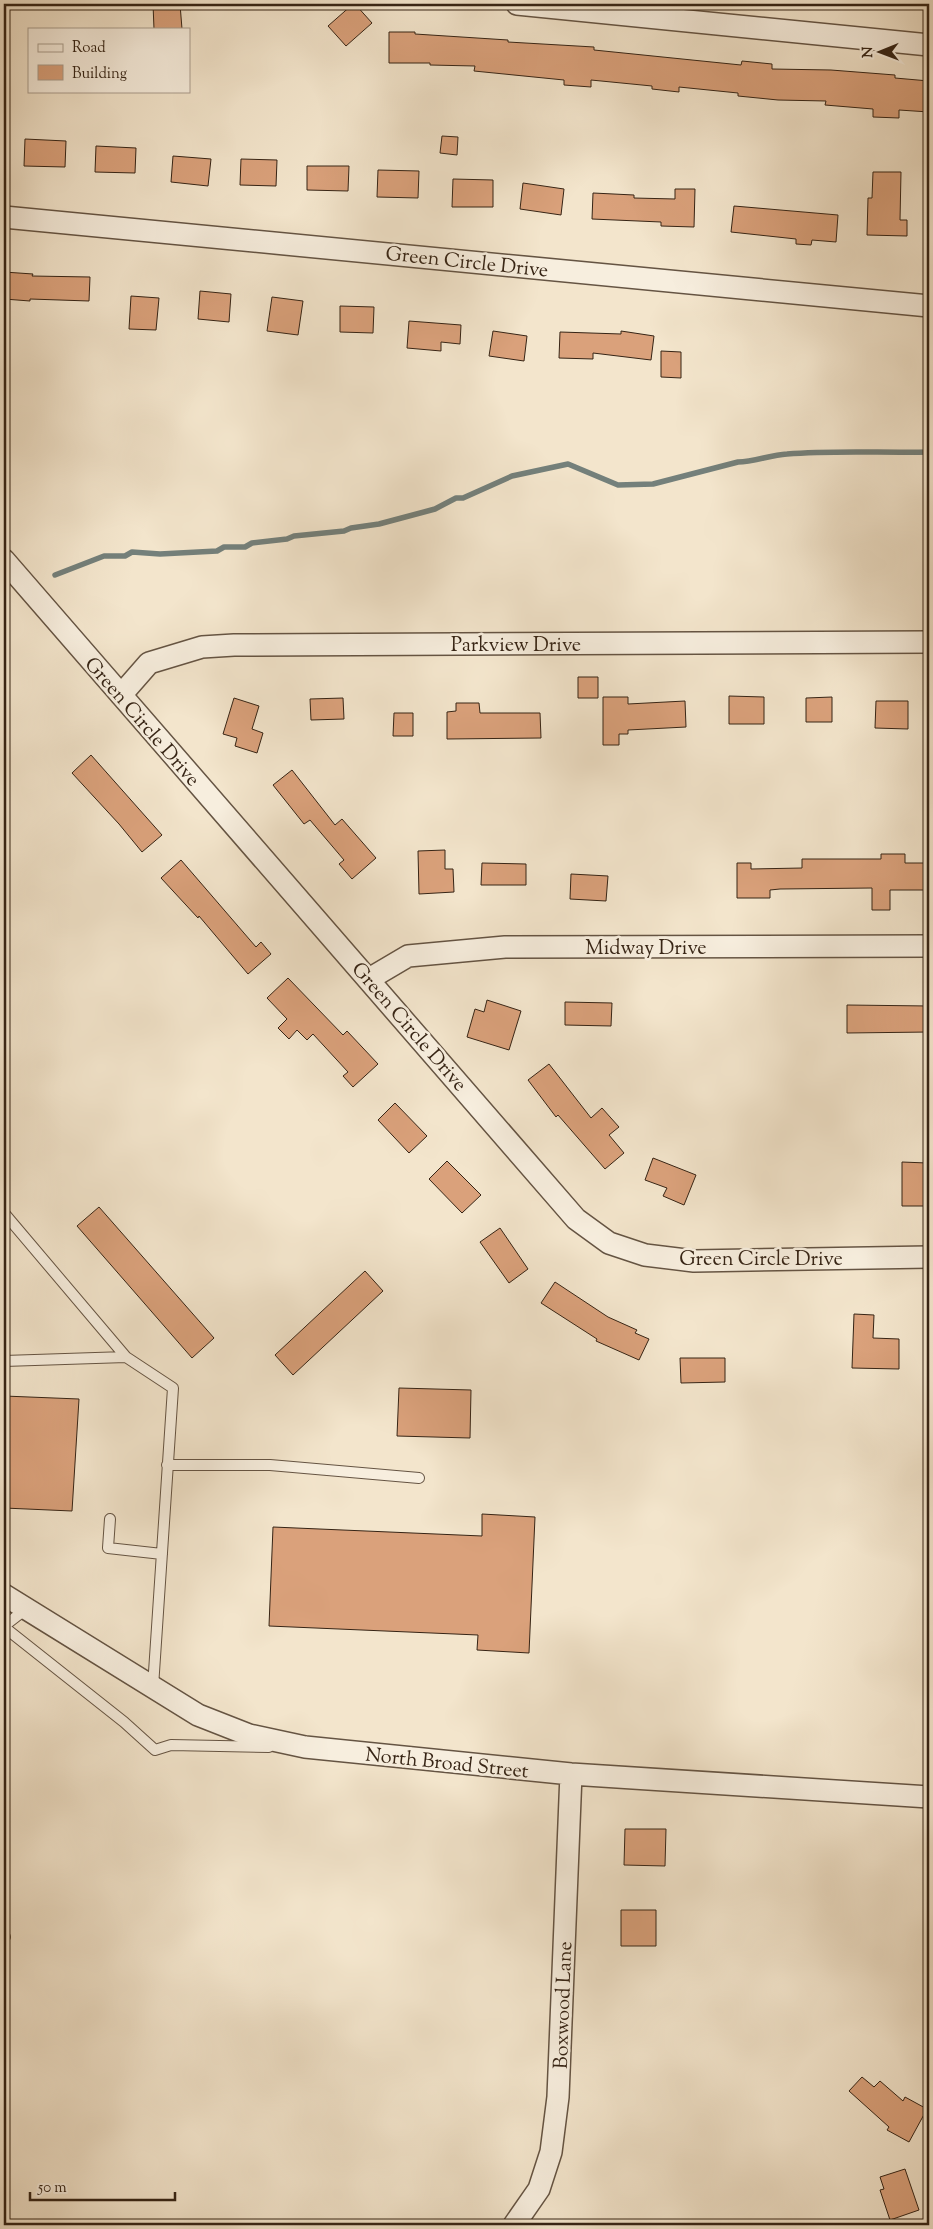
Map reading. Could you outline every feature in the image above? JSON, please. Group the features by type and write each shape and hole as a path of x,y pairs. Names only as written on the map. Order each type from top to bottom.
{"street":[{"path":"517,4 645,11 929,45"},
{"name":"Green Circle Drive","path":"4,217 929,306"},
{"name":"Green Circle Drive","path":"4,560 576,1219 609,1243 645,1255 694,1261 929,1257"},
{"name":"Parkview Drive","path":"120,695 149,663 202,647 929,642"},
{"name":"Midway Drive","path":"369,979 408,956 505,947 929,946"},
{"name":"North Broad Street","path":"4,1595 198,1715 249,1735 304,1747 571,1774 929,1797"},
{"name":"Boxwood Lane","path":"514,2225 539,2189 551,2152 554,2134 558,2097 571,1774"}],"lane":[{"path":"4,1213 126,1357 173,1388 153,1687"},
{"path":"4,1361 126,1357"},
{"path":"167,1465 270,1465 419,1478"},
{"path":"110,1519 108,1548 162,1554"},
{"path":"26,1609 4,1626 124,1722 155,1750 171,1745 304,1747"}],"building":[{"path":"153,4 180,4 182,28 154,28"},
{"path":"353,4 372,23 346,46 328,26"},
{"path":"389,32 415,32 415,34 508,40 508,42 594,47 594,50 741,65 742,61 772,64 772,69 831,70 895,75 895,78 929,81 929,112 899,110 899,118 873,117 873,109 825,105 826,101 778,100 738,96 738,93 679,87 679,92 652,89 652,86 591,80 591,87 564,85 564,80 474,71 475,66 389,63"},
{"path":"442,136 458,137 457,155 440,153"},
{"path":"25,139 66,141 65,167 24,166"},
{"path":"96,146 136,148 135,173 95,172"},
{"path":"173,156 211,159 208,186 171,182"},
{"path":"241,159 277,160 276,186 240,185"},
{"path":"307,166 349,166 348,191 307,190"},
{"path":"378,170 419,171 418,198 377,197"},
{"path":"873,172 901,172 900,220 907,220 907,236 867,235 868,198 872,198"},
{"path":"453,179 493,180 493,207 452,207"},
{"path":"523,183 564,189 561,215 520,209"},
{"path":"675,189 695,189 694,227 661,226 661,222 592,219 593,193 634,195 634,198 675,199"},
{"path":"734,206 838,215 836,242 812,240 811,245 796,244 796,239 731,232"},
{"path":"4,272 33,274 32,276 90,277 89,301 4,299"},
{"path":"200,291 231,294 229,322 198,319"},
{"path":"131,296 159,298 156,330 129,329"},
{"path":"272,297 303,301 298,335 267,331"},
{"path":"340,306 374,307 373,333 340,332"},
{"path":"409,321 461,325 460,344 441,342 441,351 407,348"},
{"path":"493,331 527,336 524,361 489,356"},
{"path":"621,331 654,336 651,360 593,353 593,359 559,358 560,332 621,334"},
{"path":"661,351 681,352 681,378 661,377"},
{"path":"578,677 598,677 598,698 578,698"},
{"path":"729,696 764,697 764,724 729,724"},
{"path":"603,697 628,697 628,704 685,701 686,727 628,730 628,734 619,734 619,745 603,745"},
{"path":"832,697 832,722 806,722 806,698"},
{"path":"234,698 259,706 252,729 263,733 257,753 235,746 237,738 223,734"},
{"path":"343,698 344,719 311,720 310,699"},
{"path":"876,701 908,701 908,729 875,728"},
{"path":"456,703 479,703 480,713 540,713 541,738 447,739 447,712 456,711"},
{"path":"394,713 413,713 413,736 393,736"},
{"path":"91,755 162,835 142,852 72,773"},
{"path":"292,770 335,825 342,819 376,858 352,879 339,864 344,860 310,820 304,824 273,785"},
{"path":"445,850 445,869 453,869 454,892 419,894 418,851"},
{"path":"881,854 905,854 905,863 929,863 928,890 890,890 890,910 872,910 872,888 780,889 770,890 770,898 737,898 737,863 751,863 751,869 802,868 802,859 881,859"},
{"path":"181,860 256,947 261,942 271,954 248,974 199,916 198,918 161,878"},
{"path":"482,863 526,864 526,885 481,885"},
{"path":"571,874 608,876 606,901 570,899"},
{"path":"288,978 343,1035 347,1031 378,1064 353,1087 343,1076 348,1072 313,1034 307,1040 297,1030 289,1039 278,1028 287,1019 267,998"},
{"path":"487,1000 521,1011 509,1050 467,1037 475,1009 484,1012"},
{"path":"565,1002 612,1003 611,1026 565,1025"},
{"path":"847,1005 929,1006 929,1032 847,1033"},
{"path":"549,1064 591,1118 602,1108 619,1127 609,1135 624,1153 605,1169 558,1115 556,1117 528,1080"},
{"path":"395,1103 427,1136 409,1153 378,1120"},
{"path":"653,1158 696,1175 684,1205 663,1196 667,1188 645,1180"},
{"path":"447,1161 481,1195 462,1213 429,1179"},
{"path":"902,1162 927,1163 929,1206 902,1206"},
{"path":"99,1207 214,1338 192,1358 77,1226"},
{"path":"500,1228 528,1269 509,1283 480,1242"},
{"path":"365,1271 383,1291 293,1375 275,1355"},
{"path":"555,1282 608,1317 637,1330 635,1333 649,1339 639,1360 596,1341 597,1339 541,1303"},
{"path":"854,1314 874,1315 873,1338 899,1339 899,1369 852,1368"},
{"path":"680,1358 725,1358 725,1382 681,1383"},
{"path":"399,1388 471,1390 470,1438 397,1436"},
{"path":"4,1396 79,1399 72,1511 4,1508"},
{"path":"482,1514 535,1517 529,1653 477,1650 478,1635 269,1626 273,1527 482,1536"},
{"path":"625,1829 666,1829 665,1866 624,1865"},
{"path":"621,1910 656,1910 656,1946 621,1946"},
{"path":"862,2077 874,2087 880,2081 903,2101 905,2097 927,2109 909,2142 887,2130 889,2127 849,2091"},
{"path":"905,2169 919,2210 890,2220 880,2190 884,2189 880,2177"}],"waterway":[{"path":"55,575 104,556 125,556 132,552 160,554 217,551 224,547 245,547 252,543 287,539 294,536 344,531 351,528 379,524 435,509 456,498 463,498 512,476 568,464 618,485 653,484 738,462 781,455 822,452 929,452"}]}
